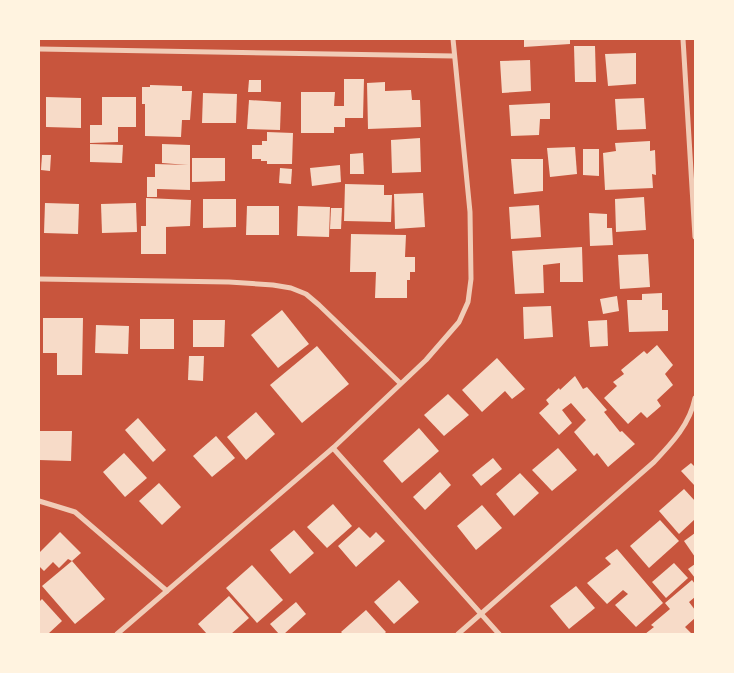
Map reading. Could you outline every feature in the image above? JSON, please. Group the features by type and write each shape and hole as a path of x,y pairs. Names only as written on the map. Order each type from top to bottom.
{"street":[{"path":"117,634 333,448 426,360 459,322 468,302 471,279 470,212 453,39"},
{"path":"683,39 695,237"},
{"path":"39,48 454,56"},
{"path":"39,280 230,282 291,288 306,294 319,305 400,383"},
{"path":"458,634 654,462 680,434 693,408 695,398"},
{"path":"333,448 499,634"},
{"path":"39,501 75,512 167,591"}],"building":[{"path":"524,39 570,39 570,44 524,47"},
{"path":"574,46 595,46 596,82 575,82"},
{"path":"636,53 636,84 608,86 605,54"},
{"path":"530,60 531,91 502,93 500,61"},
{"path":"344,79 364,79 363,118 345,118 345,127 334,127 334,133 301,133 301,92 335,92 334,106 344,106"},
{"path":"249,80 261,80 261,92 248,92"},
{"path":"385,82 385,91 411,90 412,100 420,100 421,127 368,129 367,83"},
{"path":"150,85 182,86 182,91 192,91 190,120 182,120 181,137 145,136 145,104 142,104 142,87 150,87"},
{"path":"203,93 237,94 236,123 202,123"},
{"path":"46,97 81,98 81,128 46,127"},
{"path":"102,97 136,97 136,127 118,127 118,142 90,143 90,125 102,125"},
{"path":"644,98 646,129 617,130 615,99"},
{"path":"249,100 281,102 280,130 247,129"},
{"path":"550,103 550,119 540,119 539,135 511,136 509,105"},
{"path":"267,132 293,133 292,164 267,164 267,161 261,161 261,159 252,159 252,145 262,145 262,141 267,141"},
{"path":"420,138 421,172 392,173 391,140"},
{"path":"650,141 650,151 655,150 656,175 652,174 653,188 605,190 603,153 616,151 615,143"},
{"path":"90,144 123,145 122,163 90,162"},
{"path":"162,144 190,145 190,190 157,189 157,197 147,197 147,177 155,177 155,164 188,165 162,163"},
{"path":"575,147 577,174 550,177 547,148"},
{"path":"583,149 599,149 599,176 583,175"},
{"path":"363,153 364,174 350,174 350,154"},
{"path":"42,155 51,155 50,171 41,170"},
{"path":"192,158 225,158 225,181 192,182"},
{"path":"511,159 543,159 543,191 514,194"},
{"path":"340,165 341,182 312,186 310,168"},
{"path":"280,168 292,169 291,184 279,183"},
{"path":"345,184 384,185 384,195 392,195 391,222 344,221"},
{"path":"423,193 425,227 395,229 394,194"},
{"path":"644,197 646,230 616,232 615,199"},
{"path":"146,198 191,200 190,226 166,227 166,254 141,254 141,226 146,226"},
{"path":"203,199 236,199 236,227 203,228"},
{"path":"45,203 79,204 78,234 44,233"},
{"path":"136,203 137,232 102,233 101,204"},
{"path":"539,205 541,237 511,239 509,207"},
{"path":"247,206 279,206 279,235 246,235"},
{"path":"298,206 330,207 329,237 297,236"},
{"path":"331,208 342,208 341,229 330,229"},
{"path":"589,213 607,214 607,228 612,228 613,245 590,246"},
{"path":"351,234 406,235 405,257 415,257 415,272 410,272 410,280 407,280 407,298 375,298 376,272 350,272"},
{"path":"582,247 583,282 560,282 560,263 543,265 544,293 515,294 512,251"},
{"path":"648,254 650,287 620,289 618,255"},
{"path":"662,293 662,310 668,310 668,331 629,332 627,300 642,300 642,294"},
{"path":"617,296 619,311 603,314 600,299"},
{"path":"551,306 553,337 524,339 523,307"},
{"path":"282,310 309,344 278,368 251,335"},
{"path":"43,318 83,318 82,375 57,375 57,353 43,353"},
{"path":"140,319 174,319 174,349 140,349"},
{"path":"193,320 225,320 224,347 193,347"},
{"path":"607,320 608,346 590,347 588,321"},
{"path":"96,325 129,326 128,354 95,353"},
{"path":"657,345 673,365 665,374 673,385 657,400 661,406 647,418 641,412 628,424 604,398 617,386 613,382 624,374 621,370 644,351 647,354"},
{"path":"317,346 349,384 302,423 270,385"},
{"path":"189,356 204,356 203,381 188,380"},
{"path":"497,358 525,389 512,399 505,391 482,412 462,390"},
{"path":"575,376 583,389 587,387 607,410 604,412 620,432 622,431 635,444 608,467 597,453 594,456 574,432 586,420 571,403 562,410 572,423 559,435 539,413 549,404 546,400"},
{"path":"448,394 469,415 444,436 424,415"},
{"path":"256,412 275,434 246,460 227,437"},
{"path":"138,418 166,450 153,462 125,430"},
{"path":"419,428 439,451 402,483 383,461"},
{"path":"39,431 72,431 71,461 39,460"},
{"path":"216,436 235,458 212,477 193,456"},
{"path":"558,448 577,470 552,491 532,470"},
{"path":"124,453 147,478 125,497 103,472"},
{"path":"493,458 502,469 481,486 472,475"},
{"path":"691,463 695,467 695,486 681,471"},
{"path":"440,472 451,485 425,510 413,497"},
{"path":"520,473 539,493 514,516 496,494"},
{"path":"159,483 181,507 162,525 139,501"},
{"path":"684,489 695,501 695,519 679,534 659,511"},
{"path":"333,504 352,526 327,548 307,527"},
{"path":"482,505 502,528 476,550 457,526"},
{"path":"660,520 679,541 649,568 630,546"},
{"path":"359,527 370,538 376,532 385,541 356,567 338,546"},
{"path":"294,530 314,553 290,574 270,550"},
{"path":"60,532 81,553 72,561 68,559 59,568 53,562 44,571 39,566 39,553"},
{"path":"695,533 695,557 684,541"},
{"path":"617,549 663,603 636,627 615,605 628,594 623,590 607,604 587,583 611,564 605,558"},
{"path":"72,561 105,599 75,624 42,586"},
{"path":"674,563 688,578 666,598 652,582"},
{"path":"695,564 695,578 688,569"},
{"path":"252,565 283,600 257,623 226,588"},
{"path":"399,580 419,602 394,624 374,602"},
{"path":"692,580 695,584 695,597 689,602 695,610 695,618 685,627 692,634 645,634 654,627 651,625 670,609 665,603"},
{"path":"576,586 595,608 569,629 550,606"},
{"path":"229,596 249,618 231,634 207,634 198,624"},
{"path":"42,599 62,621 48,634 39,634 39,602"},
{"path":"296,602 306,614 284,634 279,634 270,624"},
{"path":"366,610 386,632 384,634 343,634 341,632"}]}
